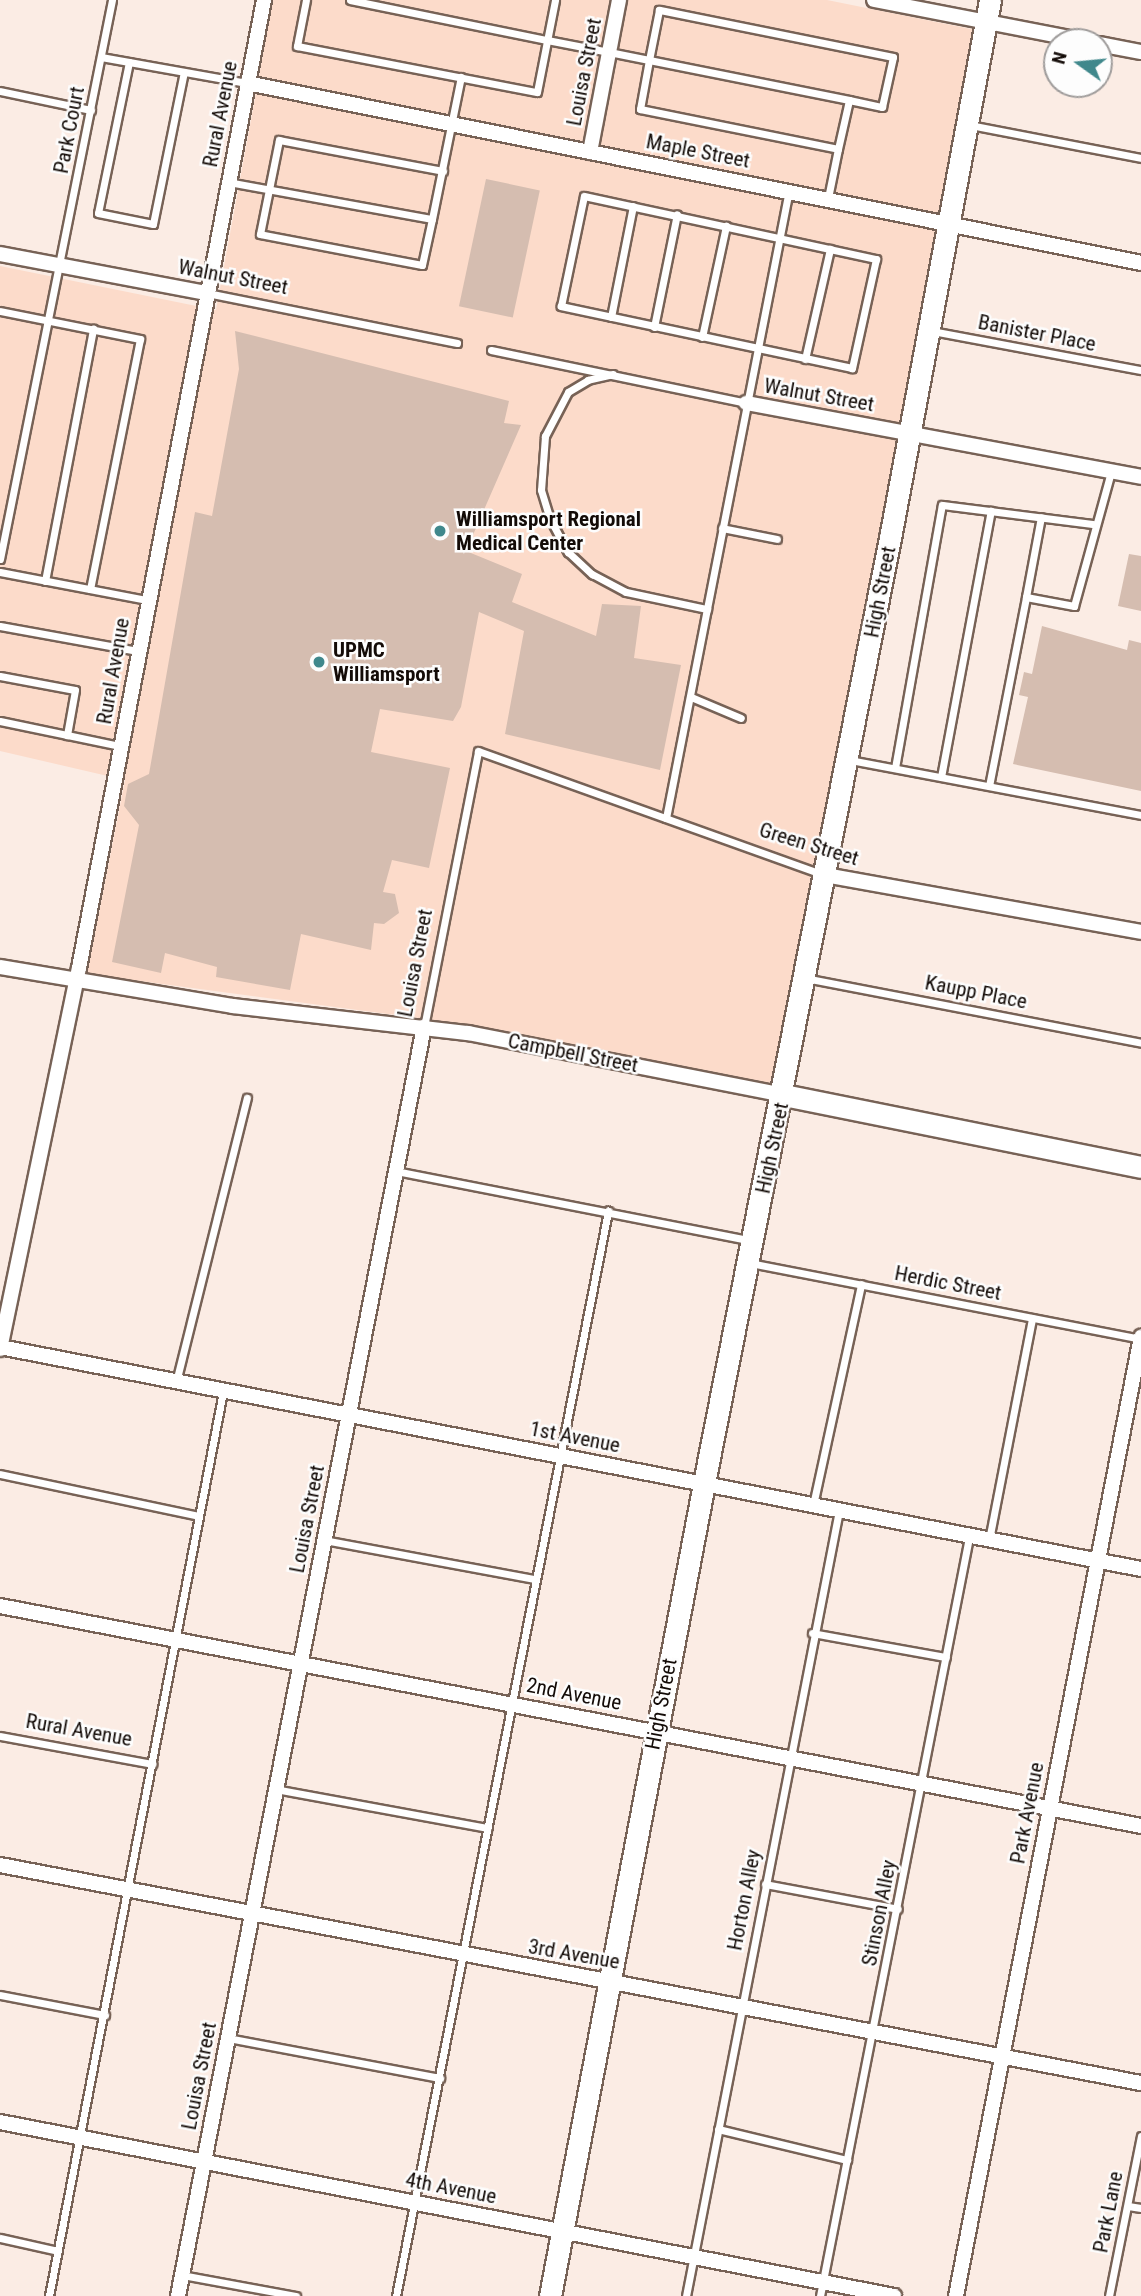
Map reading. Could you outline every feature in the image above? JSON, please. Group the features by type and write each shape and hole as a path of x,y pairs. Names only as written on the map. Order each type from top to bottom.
{"main road":[{"name":"High Street","path":"550,2296 704,1483 784,1095 803,978 910,432 990,0"},
{"name":"Campbell Street","path":"784,1095 1141,1167"}],"street":[{"name":"Rural Avenue","path":"0,1347 76,982 264,0"},
{"name":"Louisa Street","path":"590,152 619,0"},
{"path":"874,0 1043,32"},
{"path":"1113,47 1141,52"},
{"name":"Maple Street","path":"247,83 1141,263"},
{"name":"Walnut Street","path":"0,254 206,293"},
{"name":"Walnut Street","path":"746,403 1141,477"},
{"name":"Green Street","path":"825,875 1141,932"},
{"name":"Campbell Street","path":"0,967 76,982 233,1006 424,1027 784,1095"},
{"name":"Louisa Street","path":"178,2296 394,1170 424,1027"},
{"name":"Park Avenue","path":"956,2296 1141,1338"},
{"name":"1st Avenue","path":"0,1347 1141,1569"},
{"name":"2nd Avenue","path":"0,1606 1141,1826"},
{"name":"3rd Avenue","path":"0,1865 1141,2083"},
{"name":"4th Avenue","path":"0,2122 563,2231 693,2258 821,2289 894,2296"}],"lane":[{"name":"Park Court","path":"0,559 46,320 61,266 112,0"},
{"path":"306,0 297,46 537,92 555,0"},
{"path":"350,0 547,40 609,52 649,60 849,100 882,107 893,57 659,10 649,60 640,109 838,149"},
{"path":"101,57 247,83"},
{"path":"129,62 98,213 153,224 184,72"},
{"path":"443,171 279,140 260,234 422,265 443,171 461,77"},
{"path":"0,92 91,110"},
{"path":"828,198 849,100"},
{"path":"967,124 1141,158"},
{"path":"228,182 432,219"},
{"path":"666,818 723,528 754,350 789,190"},
{"path":"584,196 726,226 876,259 852,368 754,350 562,306 584,196"},
{"path":"611,317 633,206"},
{"path":"654,327 677,214"},
{"path":"702,337 726,226"},
{"path":"805,359 830,249"},
{"name":"Walnut Street","path":"206,293 457,343"},
{"path":"0,311 140,338 90,589"},
{"path":"45,581 93,329"},
{"name":"Banister Place","path":"927,330 1141,370"},
{"name":"Walnut Street","path":"491,350 746,403"},
{"path":"613,374 588,380 568,392 545,436 541,490 549,517 568,552 592,575 626,592 707,609"},
{"path":"1026,597 1074,606 1093,524 1111,471"},
{"path":"895,768 943,505 1093,524"},
{"path":"940,777 990,511"},
{"path":"989,786 1041,517"},
{"path":"723,528 777,539"},
{"path":"0,572 147,600"},
{"path":"0,626 138,651"},
{"path":"0,676 75,690 67,735"},
{"path":"691,697 741,718"},
{"path":"0,721 120,746"},
{"name":"Green Street","path":"478,751 825,875"},
{"name":"Louisa Street","path":"424,1027 478,751"},
{"path":"847,759 1141,815"},
{"name":"Kaupp Place","path":"803,978 1141,1043"},
{"path":"176,1382 247,1098"},
{"path":"394,1170 752,1240"},
{"path":"396,2296 440,2078 509,1703 608,1211"},
{"name":"Herdic Street","path":"748,1262 1141,1338"},
{"path":"813,1505 862,1284"},
{"path":"989,1540 1032,1318"},
{"path":"49,2296 130,1890 223,1392"},
{"path":"0,1474 200,1516"},
{"name":"Horton Alley","path":"685,2296 812,1633 839,1510"},
{"name":"Stinson Alley","path":"821,2289 898,1909 969,1536"},
{"path":"324,1540 536,1579"},
{"path":"812,1633 946,1657"},
{"name":"Rural Avenue","path":"0,1736 152,1764"},
{"path":"275,1789 487,1828"},
{"path":"765,1884 898,1909"},
{"path":"0,1995 105,2015"},
{"path":"228,2038 440,2078"},
{"path":"718,2129 846,2160"},
{"name":"Park Lane","path":"1109,2296 1141,2136"},
{"path":"1128,2206 1141,2208"},
{"path":"0,2238 58,2250"},
{"path":"182,2275 296,2296"}],"shaded area":[{"name":"Williamsport Regional Medical Center","path":"273,0 827,0 976,30 772,1086 418,1018 87,974 125,780 0,751 0,266 216,310"}],"building":[{"path":"486,179 540,190 513,318 459,306"},
{"name":"UPMC Williamsport","path":"235,331 509,401 504,423 521,425 466,551 522,574 512,602 596,636 602,604 641,606 634,658 681,665 660,770 505,734 524,631 479,612 461,707 453,721 380,709 371,752 450,768 429,868 392,860 383,892 395,894 399,913 384,924 374,923 371,950 301,934 290,990 216,977 217,967 165,953 161,973 112,962 139,825 124,806 128,784 149,774 195,512 212,516 239,369"},
{"path":"1129,554 1141,556 1141,611 1118,606"},
{"path":"1042,626 1127,650 1129,640 1141,643 1141,791 1013,764 1028,697 1019,695 1024,672 1032,674"}],"place":[{"name":"Williamsport Regional Medical Center","path":"440,531"},
{"name":"UPMC Williamsport","path":"319,662"}]}
